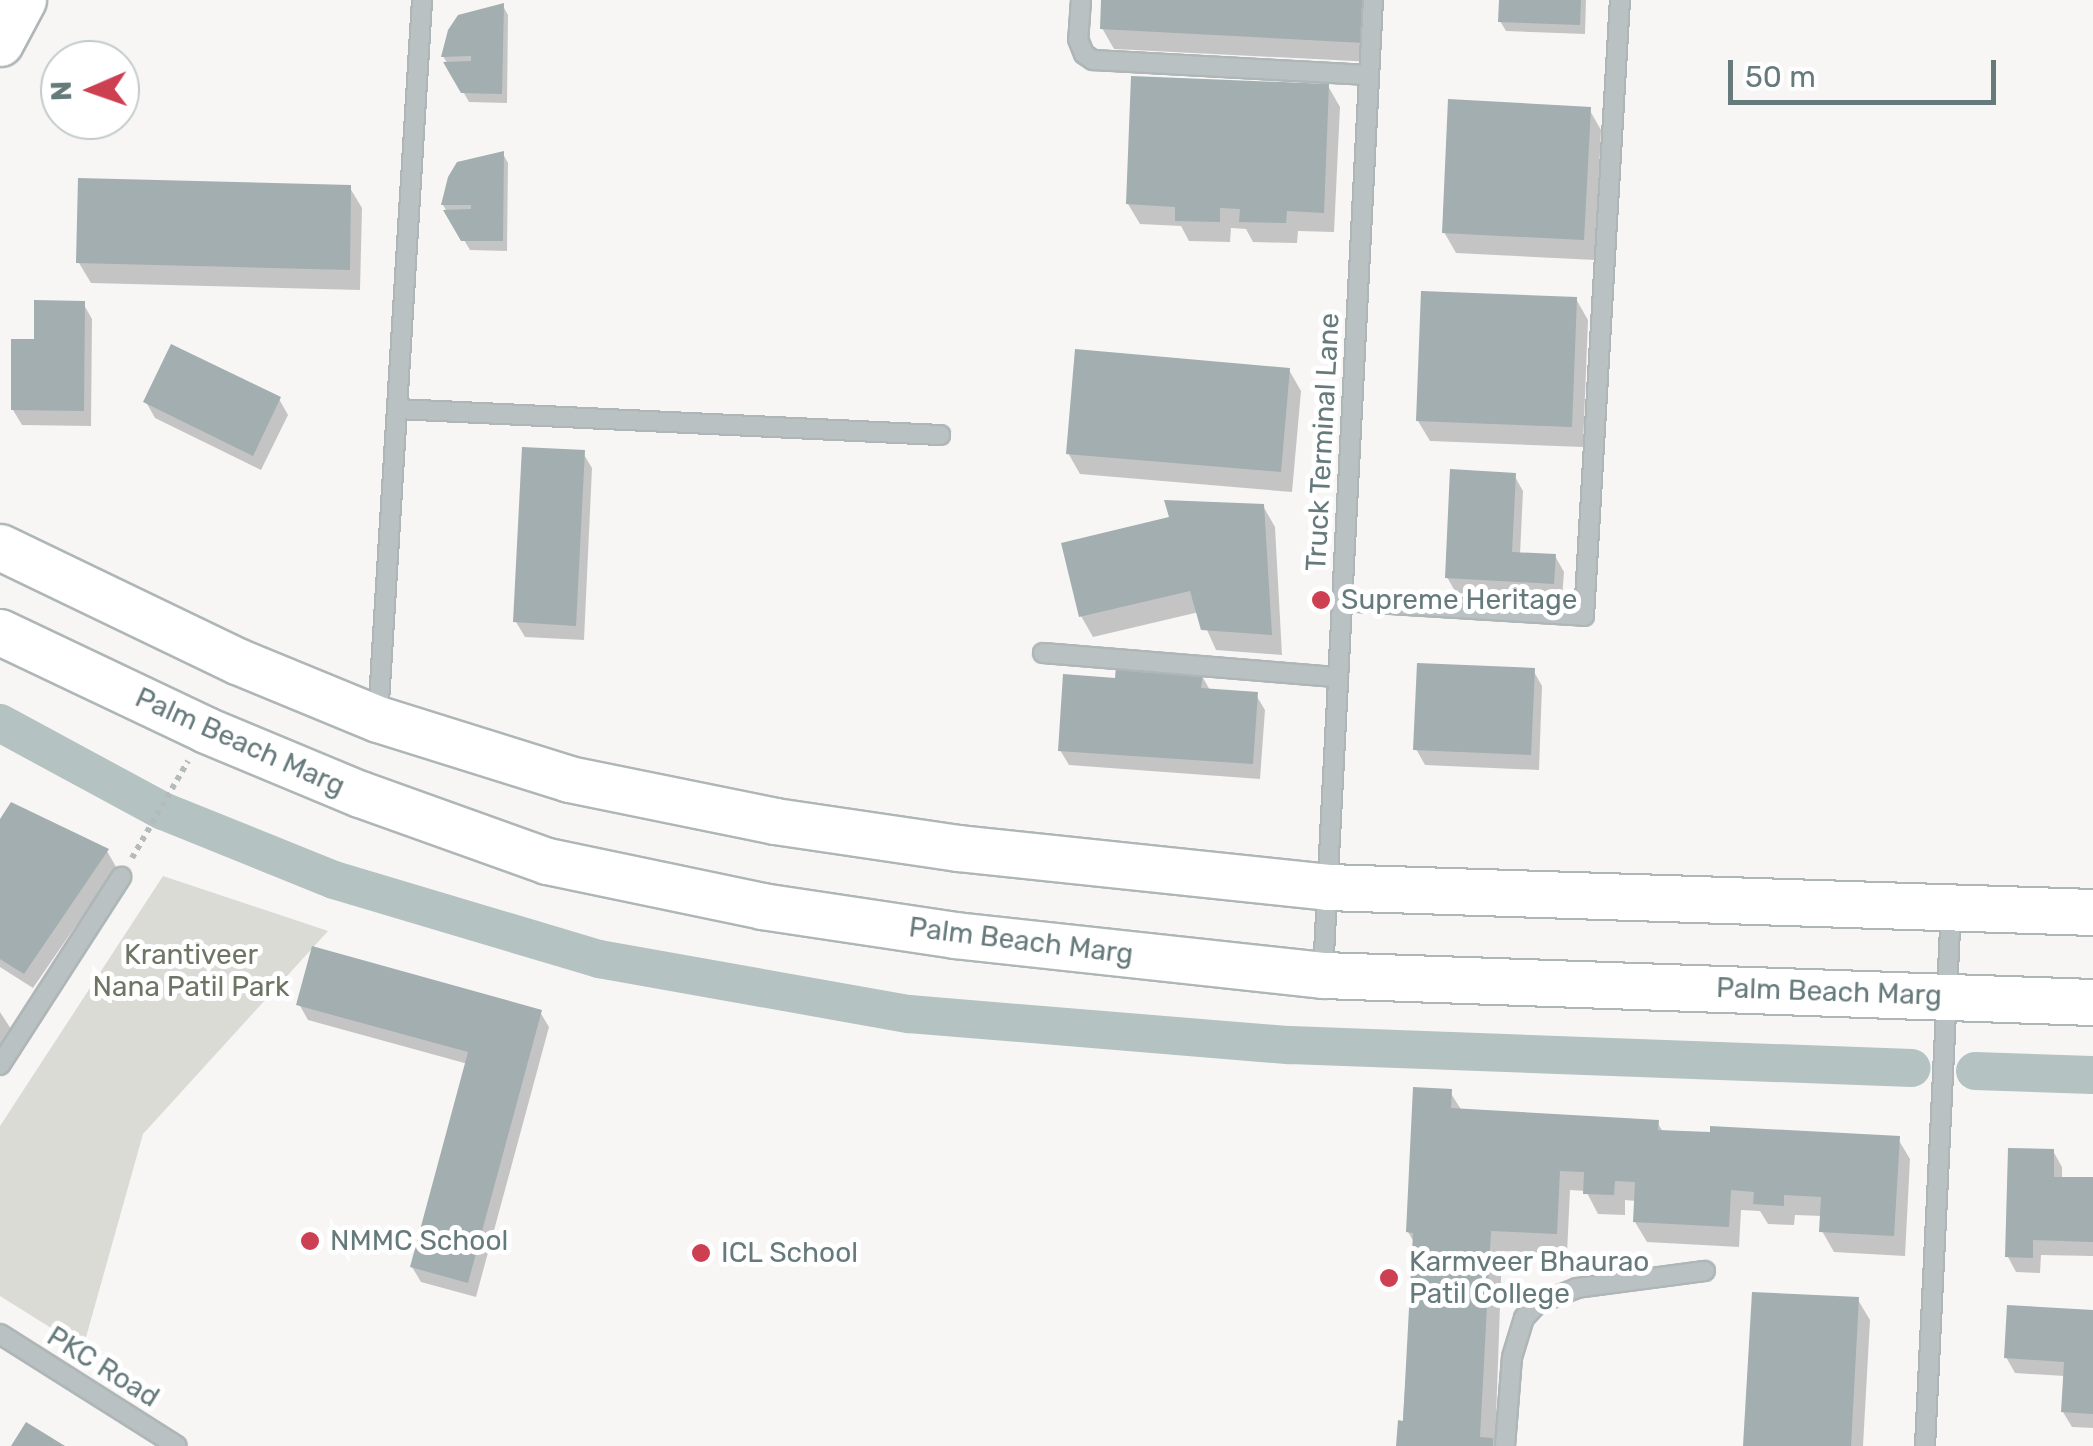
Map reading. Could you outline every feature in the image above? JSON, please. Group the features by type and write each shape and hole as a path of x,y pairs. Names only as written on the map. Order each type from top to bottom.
{"main road":[{"path":"0,42 23,0"},
{"path":"0,547 237,661 378,719 570,779 775,821 958,848 1327,887 2093,912"},
{"name":"Palm Beach Marg","path":"0,632 206,730 360,794 548,860 762,906 936,932 1323,974 2093,1002"}],"street":[{"path":"378,719 422,0"},
{"path":"1081,0 1078,38 1084,54 1093,60 1369,75"},
{"name":"Truck Terminal Lane","path":"1323,974 1373,0"},
{"path":"1342,601 1584,616 1620,0"},
{"path":"397,409 940,435"},
{"path":"1042,653 1338,677"},
{"path":"0,1065 121,876"},
{"path":"1924,1446 1951,907"},
{"path":"1505,1446 1512,1357 1524,1318 1537,1304 1577,1288 1705,1271"},
{"name":"PKC Road","path":"0,1334 176,1446"}],"path":[{"path":"121,876 206,730"}],"green space":[{"name":"Krantiveer Nana Patil Park","path":"163,876 328,931 143,1134 83,1348 0,1296 0,1126"}],"building":[{"path":"1101,0 1366,0 1364,43 1100,29"},
{"path":"1499,0 1581,0 1580,25 1498,22"},
{"path":"504,3 502,94 461,93 443,62 471,61 471,56 441,57 448,30 458,15"},
{"path":"1131,76 1329,84 1324,213 1287,211 1286,223 1239,222 1240,209 1220,208 1220,222 1175,221 1175,207 1126,204"},
{"path":"1448,99 1591,107 1584,240 1442,233"},
{"path":"504,151 503,241 461,241 443,210 471,209 471,205 441,205 448,177 457,162"},
{"path":"78,178 351,185 350,270 76,263"},
{"path":"1421,291 1577,297 1572,427 1416,421"},
{"path":"34,300 85,301 84,411 11,410 11,339 34,339"},
{"path":"171,344 281,397 253,456 143,402"},
{"path":"1075,349 1290,368 1281,472 1066,454"},
{"path":"522,447 585,450 576,626 513,622"},
{"path":"1450,469 1516,473 1512,552 1556,554 1554,584 1445,578"},
{"path":"1164,500 1264,504 1272,635 1201,630 1190,591 1079,617 1061,543 1169,517"},
{"path":"1417,663 1535,668 1531,755 1413,750"},
{"path":"1116,666 1203,674 1201,688 1258,692 1253,764 1058,751 1063,674 1115,678"},
{"path":"11,802 109,849 24,974 0,959 0,819"},
{"path":"312,946 542,1010 468,1283 410,1267 468,1052 296,1005"},
{"path":"1413,1087 1452,1089 1451,1108 1659,1120 1658,1130 1710,1132 1710,1126 1900,1136 1894,1236 1819,1232 1821,1197 1784,1195 1784,1206 1753,1204 1754,1192 1731,1190 1729,1227 1633,1222 1635,1182 1615,1181 1614,1195 1583,1194 1584,1172 1560,1171 1557,1234 1491,1231 1480,1437 1493,1438 1493,1446 1396,1446 1398,1420 1403,1421 1413,1233 1406,1232"},
{"path":"2008,1148 2054,1149 2054,1177 2093,1177 2093,1242 2033,1240 2033,1258 2005,1257"},
{"path":"1752,1292 1859,1297 1851,1446 1743,1446"},
{"path":"2007,1305 2093,1310 2093,1414 2061,1412 2064,1362 2004,1358"},
{"path":"26,1422 65,1446 11,1446"}],"waterway":[{"path":"0,723 163,811 334,880 599,959 909,1014 1290,1045 1912,1068"},
{"path":"1975,1071 2093,1075"}],"place":[{"name":"Supreme Heritage","path":"1321,600"},
{"name":"NMMC School","path":"310,1241"},
{"name":"ICL School","path":"701,1253"},
{"name":"Karmveer Bhaurao Patil College","path":"1389,1278"}]}
